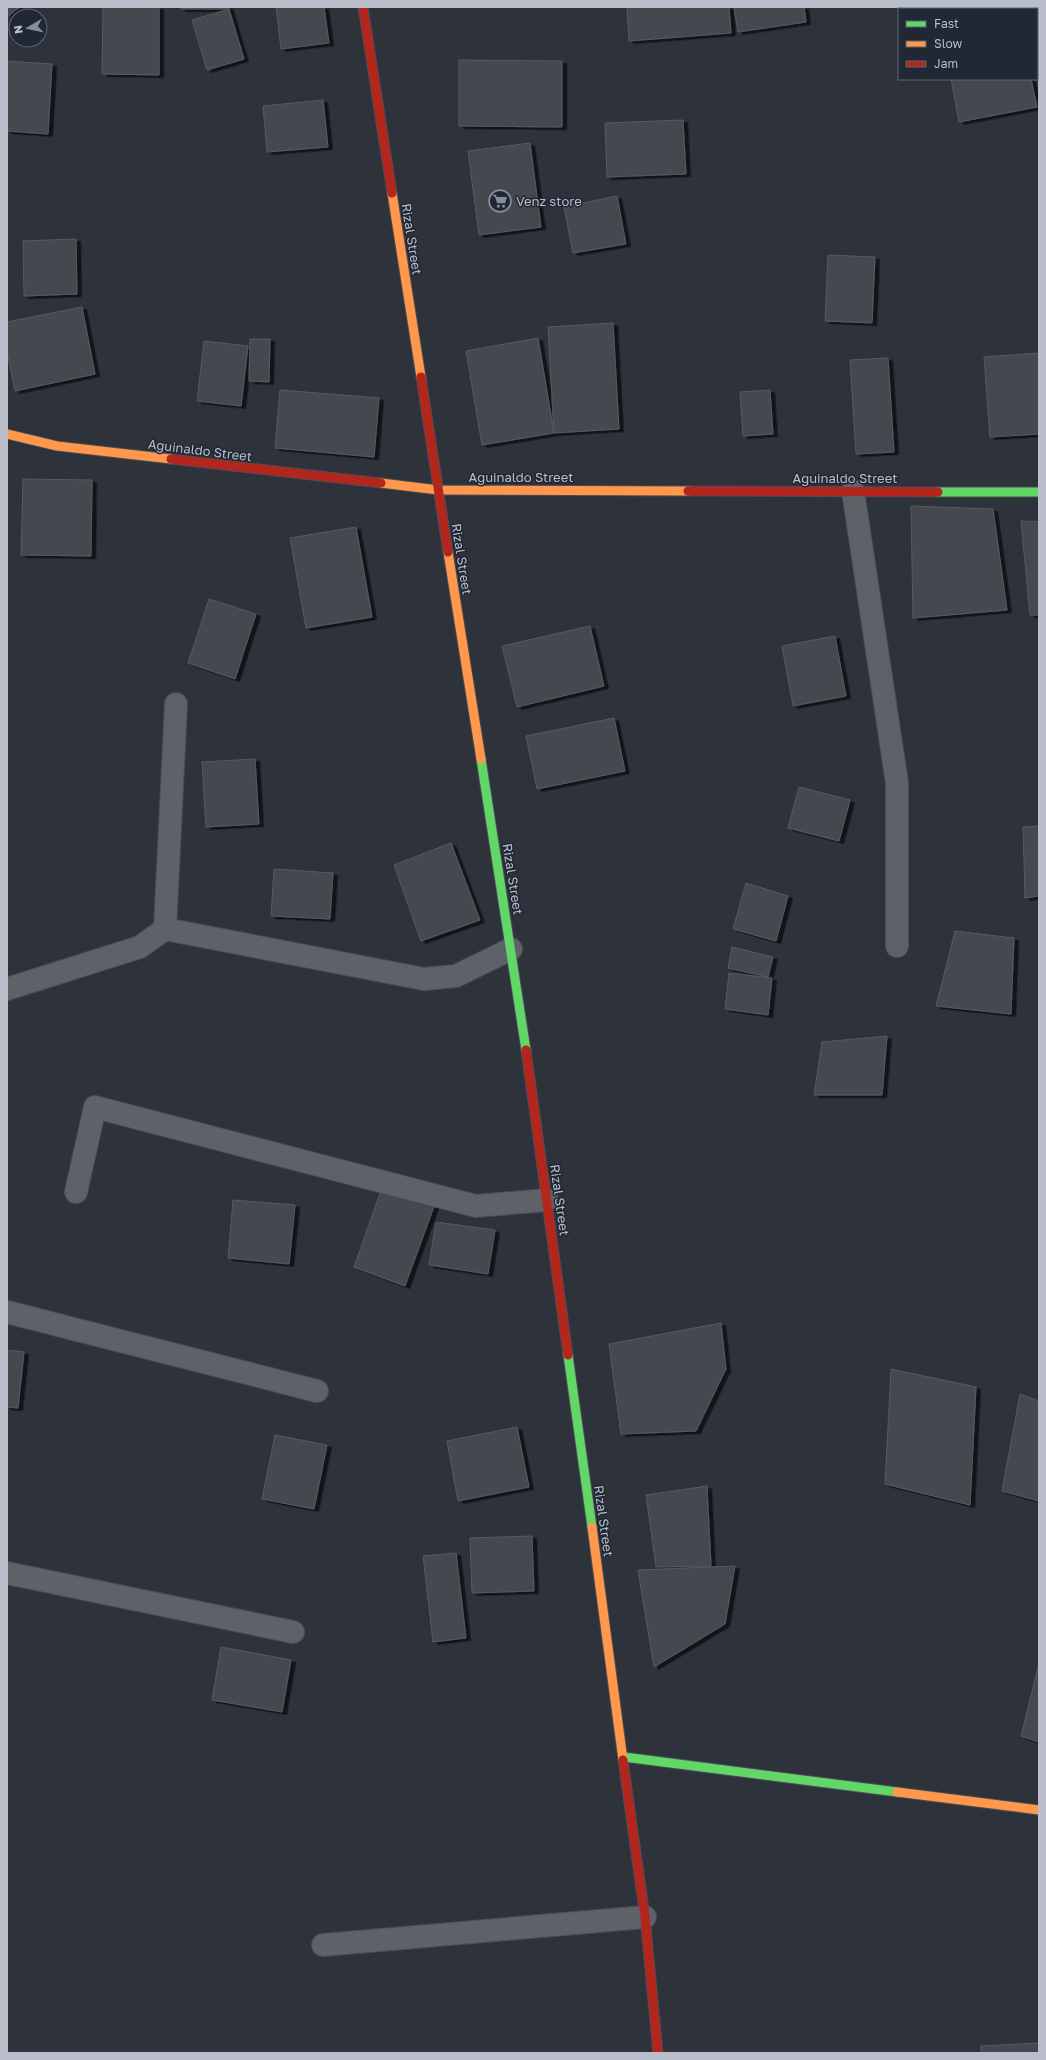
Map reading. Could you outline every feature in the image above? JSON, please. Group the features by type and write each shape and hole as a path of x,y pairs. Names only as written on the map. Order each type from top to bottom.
{"street":[{"name":"Rizal Street","path":"364,7 438,490 511,949 624,1757 645,1917 658,2053"},
{"name":"Aguinaldo Street","path":"7,434 57,446 438,490 1039,492"},
{"path":"853,491 897,783 898,946"},
{"path":"165,929 176,704"},
{"path":"7,989 140,947 165,929 424,979 456,976 511,949"},
{"path":"76,1192 95,1107 476,1206 547,1200"},
{"path":"7,1312 317,1391"},
{"path":"7,1573 293,1632"},
{"path":"624,1757 1039,1810"},
{"path":"323,1945 645,1917"}],"building":[{"path":"7,7 20,7 8,8 7,17"},
{"path":"103,7 159,7 159,75 102,74"},
{"path":"181,7 229,7 229,9 181,9"},
{"path":"276,7 324,7 329,43 281,49"},
{"path":"627,7 729,7 731,33 629,41"},
{"path":"734,7 804,7 806,22 738,32"},
{"path":"1039,7 1039,15 1038,8 962,8"},
{"path":"229,9 244,59 207,70 192,20"},
{"path":"459,60 562,61 562,127 459,126"},
{"path":"7,61 52,64 48,134 7,131"},
{"path":"951,80 1031,80 1037,107 959,122"},
{"path":"323,100 328,147 267,152 263,106"},
{"path":"683,120 686,174 607,177 605,123"},
{"path":"530,143 541,227 479,235 468,151"},
{"path":"617,196 626,244 573,253 564,207"},
{"path":"76,239 77,294 24,296 23,241"},
{"path":"828,255 875,257 872,323 825,321"},
{"path":"82,307 95,374 15,391 7,351 7,322"},
{"path":"613,323 619,429 554,433 548,327"},
{"path":"538,338 554,433 482,445 466,351"},
{"path":"250,339 270,339 269,382 249,381"},
{"path":"204,341 248,346 241,406 197,401"},
{"path":"1039,353 1039,434 990,437 984,357"},
{"path":"888,358 894,452 856,454 850,360"},
{"path":"280,390 379,398 374,457 275,448"},
{"path":"770,390 773,434 743,436 740,392"},
{"path":"23,479 92,480 91,556 21,555"},
{"path":"911,506 993,509 1007,610 913,618"},
{"path":"1021,521 1039,522 1039,615 1030,615"},
{"path":"356,527 372,617 306,628 290,538"},
{"path":"209,599 256,614 235,679 188,663"},
{"path":"590,626 604,686 517,707 502,646"},
{"path":"835,636 846,696 793,706 782,646"},
{"path":"614,718 625,771 537,789 526,736"},
{"path":"255,759 259,824 206,827 202,762"},
{"path":"799,787 850,800 839,841 788,828"},
{"path":"1039,826 1039,896 1025,898 1023,827"},
{"path":"451,843 480,920 421,941 394,865"},
{"path":"274,869 333,873 330,919 271,916"},
{"path":"746,883 788,896 776,941 733,929"},
{"path":"955,931 1014,938 1011,1014 936,1006"},
{"path":"732,947 773,957 768,977 728,968"},
{"path":"729,973 772,978 768,1015 725,1009"},
{"path":"887,1036 882,1095 814,1095 822,1042"},
{"path":"384,1182 436,1201 405,1286 354,1267"},
{"path":"233,1200 295,1205 289,1264 228,1258"},
{"path":"436,1222 495,1230 488,1274 429,1265"},
{"path":"721,1323 726,1369 696,1431 621,1434 609,1344"},
{"path":"7,1350 24,1352 18,1408 7,1407"},
{"path":"891,1369 976,1387 970,1505 885,1484"},
{"path":"1020,1394 1039,1401 1039,1501 1002,1491"},
{"path":"517,1427 529,1487 458,1501 447,1441"},
{"path":"275,1435 327,1445 314,1509 262,1499"},
{"path":"707,1486 711,1566 656,1567 646,1495"},
{"path":"532,1536 534,1591 472,1593 470,1538"},
{"path":"456,1553 466,1638 433,1642 423,1556"},
{"path":"735,1566 725,1624 654,1667 638,1570"},
{"path":"221,1647 291,1660 282,1712 212,1700"},
{"path":"1039,1663 1039,1742 1021,1736"},
{"path":"1039,2043 1039,2053 981,2053 981,2046"}],"traffic: fast":[{"path":"938,492 1039,492"},
{"path":"481,759 526,1050"},
{"path":"568,1355 592,1527"},
{"path":"624,1757 897,1792"}],"traffic: slow":[{"path":"392,193 421,377"},
{"path":"7,434 57,446 171,459"},
{"path":"381,483 438,490 688,491"},
{"path":"448,552 481,759"},
{"path":"592,1527 623,1760"},
{"path":"897,1792 1039,1810"}],"traffic: jam":[{"path":"363,7 392,193"},
{"path":"421,377 448,552"},
{"path":"171,459 381,483"},
{"path":"688,491 938,492"},
{"path":"526,1050 568,1355"},
{"path":"623,1760 645,1917 658,2053"}],"place":[{"name":"Venz store","path":"500,201"}]}
